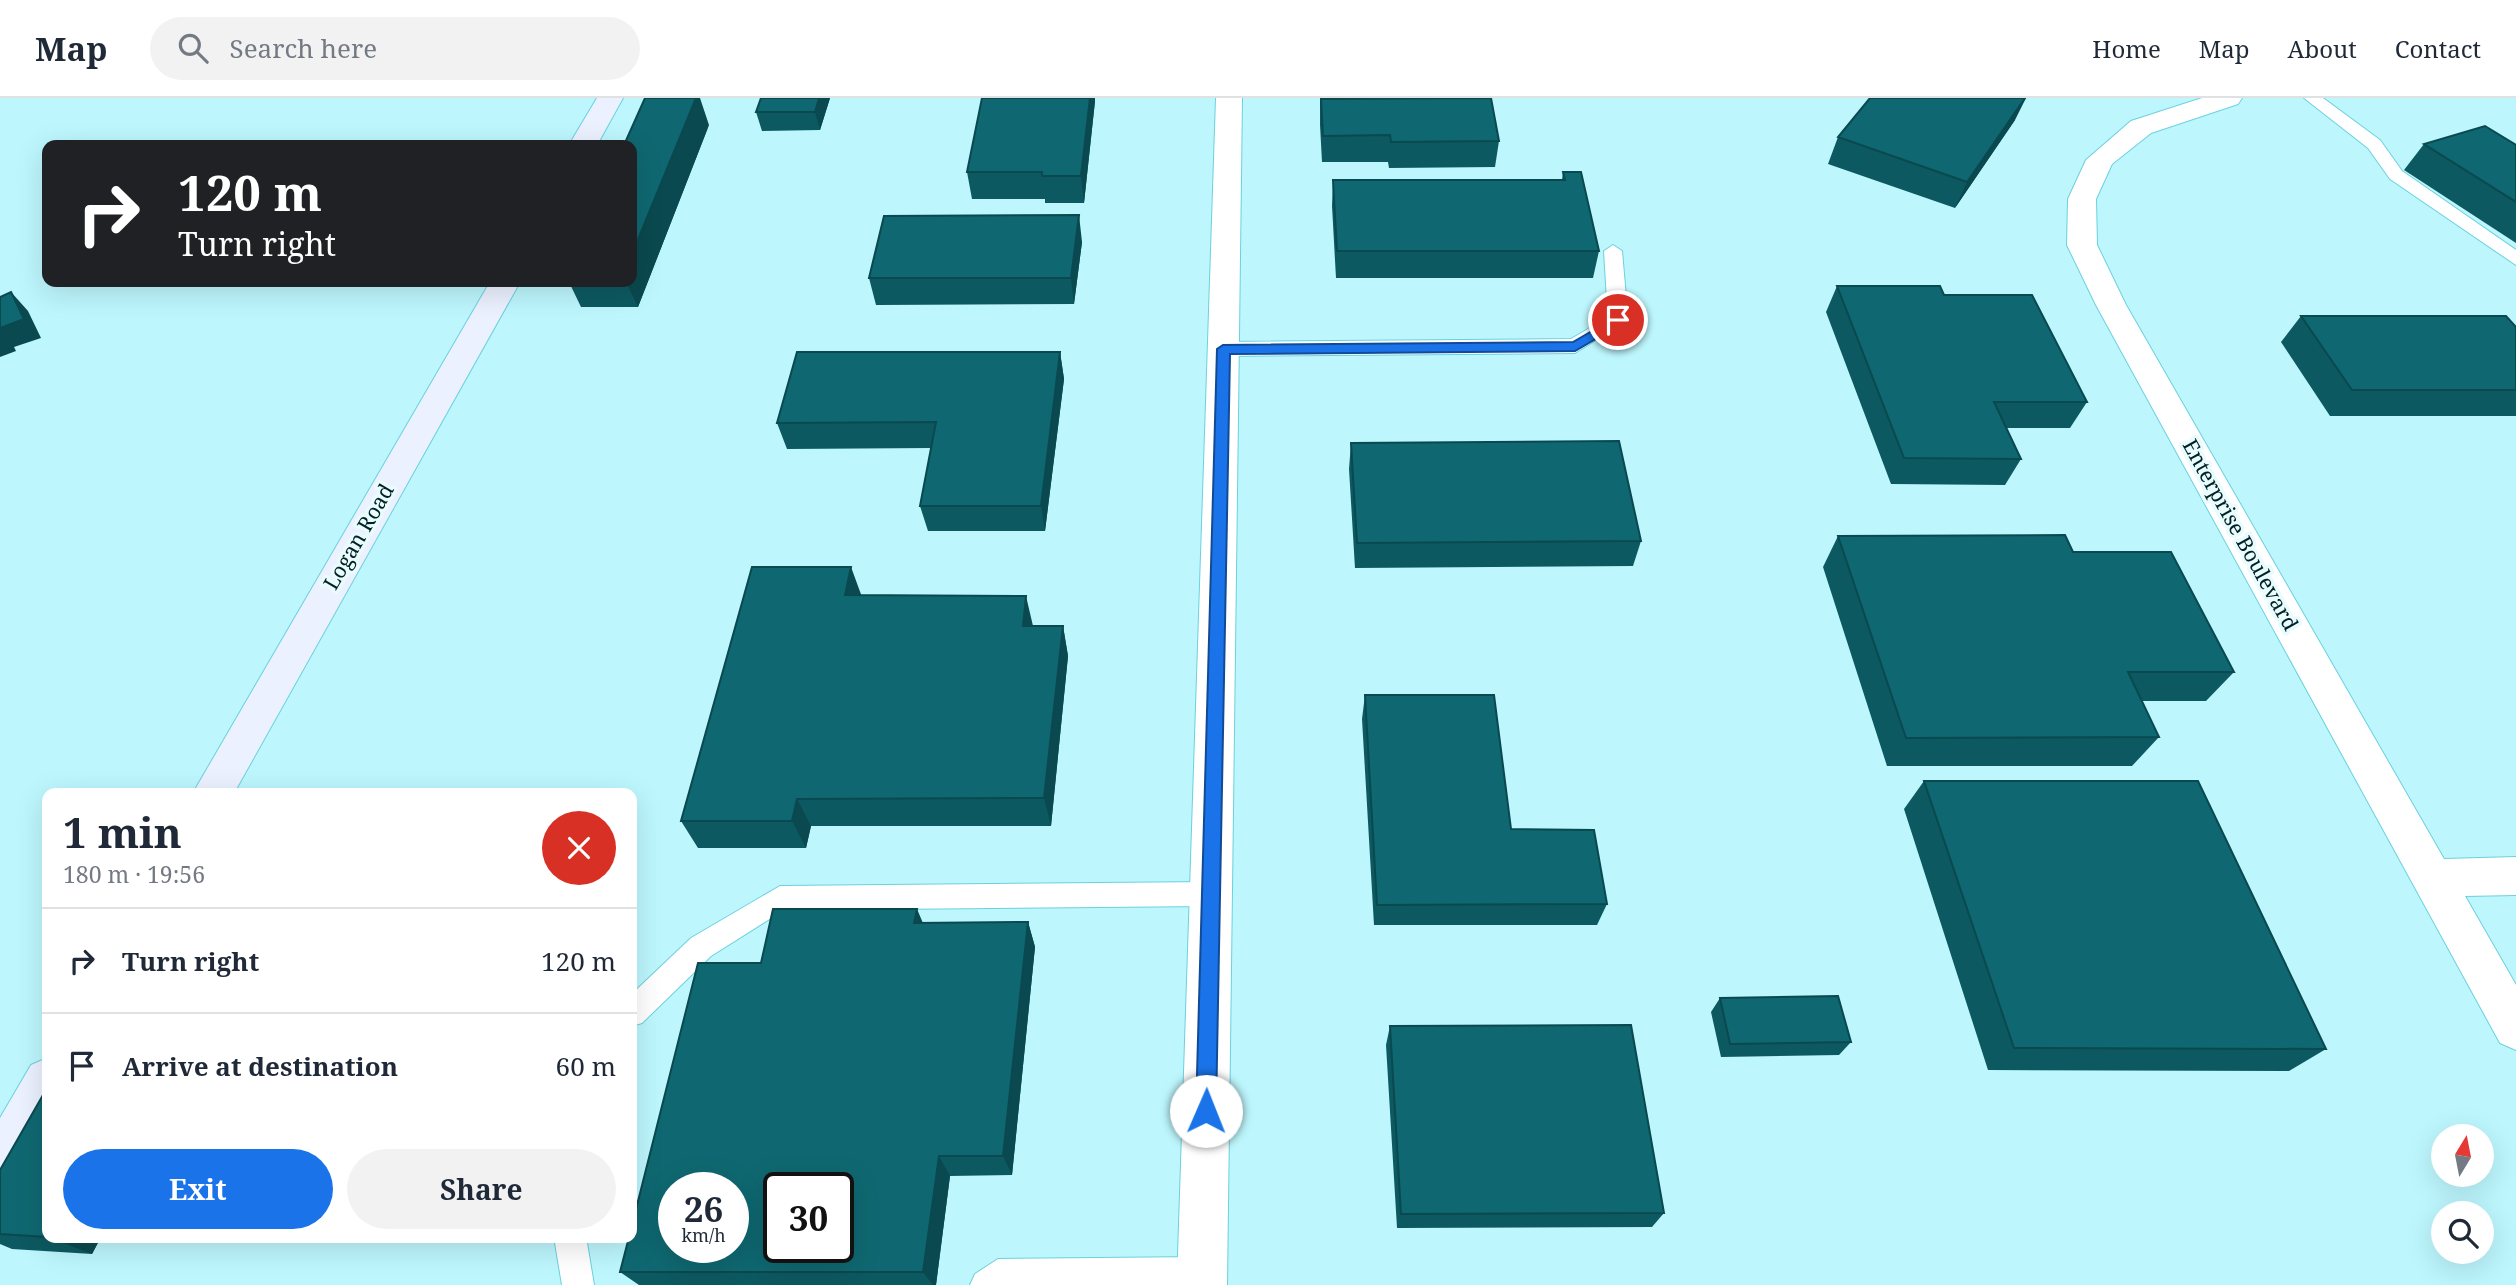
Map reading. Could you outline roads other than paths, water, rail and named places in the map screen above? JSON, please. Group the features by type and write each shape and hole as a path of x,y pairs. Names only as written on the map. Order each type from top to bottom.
{"street":[{"path":"586,140 610,98"},
{"path":"1203,1279 1229,98"},
{"name":"Enterprise Boulevard","path":"2229,98 2141,127 2100,160 2082,199 2082,246 2111,306 2516,1028"},
{"name":"Logan Road","path":"215,788 502,287"},
{"path":"2432,878 2516,876"},
{"path":"0,1164 42,1090"}],"lane":[{"path":"2312,98 2374,144 2396,175 2516,259"},
{"path":"1223,349 1575,346 1618,320 1613,251"},
{"path":"637,1008 701,947 780,898 1211,894"},
{"path":"571,1243 578,1285"},
{"path":"985,1285 998,1275 1203,1279"}]}
